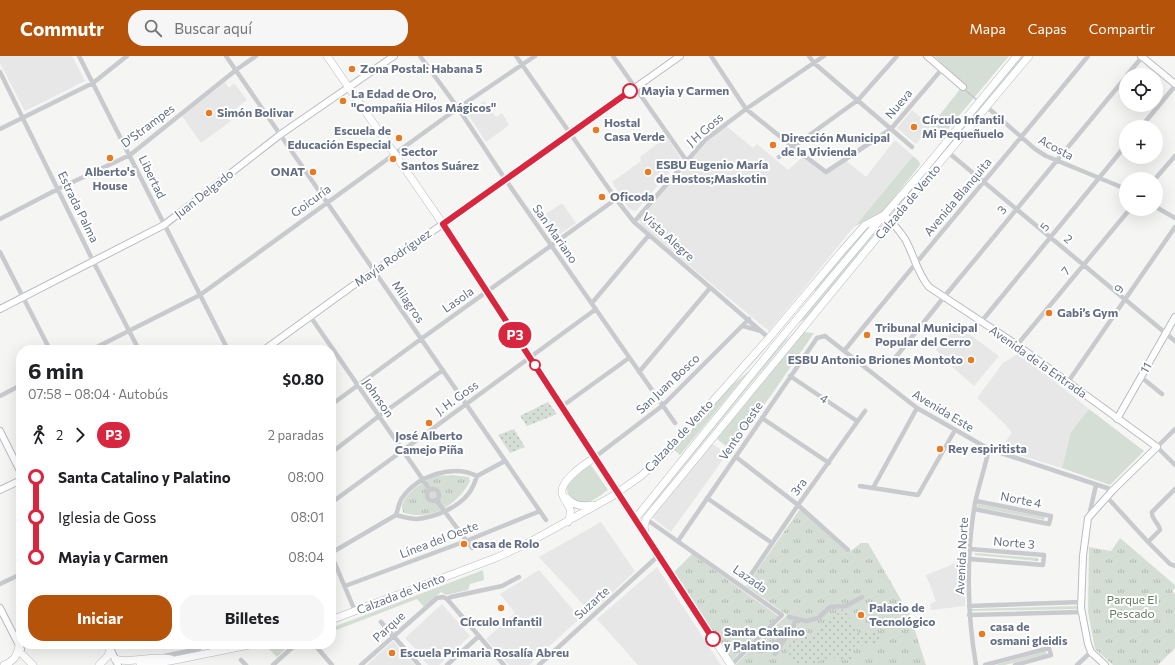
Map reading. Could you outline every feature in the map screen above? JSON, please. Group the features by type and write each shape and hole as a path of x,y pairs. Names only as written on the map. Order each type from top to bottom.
{"main road":[{"path":"326,56 443,224 624,504 731,665"},
{"name":"Calzada de Vento","path":"635,519 777,343 884,215 922,173 1017,56"},
{"name":"Calzada de Vento","path":"646,519 890,222 949,154 1029,56"},
{"name":"Calzada de Vento","path":"336,618 498,557 568,522 636,479 654,464 769,338 842,251 866,225 884,215"},
{"path":"727,384 758,356 805,326"},
{"path":"568,522 571,515 571,510 562,493 563,488 570,476 595,457"},
{"path":"566,482 565,494 573,503 583,506 598,504"},
{"path":"635,519 646,519 644,527 646,537"},
{"path":"4,665 14,660 18,649"},
{"path":"99,665 108,656 109,649"},
{"path":"116,662 161,660 171,662 231,649"},
{"path":"23,655 34,665"},
{"path":"140,665 161,660"},
{"path":"150,665 161,660"}],"street":[{"name":"Libertad","path":"79,56 225,345"},
{"path":"0,129 93,83 127,56"},
{"name":"Milagros","path":"226,56 546,520"},
{"name":"D'Strampes","path":"0,219 58,189 130,155 236,70 256,56"},
{"name":"Juan Delgado","path":"0,309 164,225 281,134 394,56"},
{"name":"San Mariano","path":"420,56 458,108 505,179 675,423"},
{"name":"Vista Alegre","path":"516,56 616,199 634,222 710,288 749,319 769,338"},
{"name":"Goicuría","path":"101,345 200,295 458,108 535,56"},
{"path":"613,56 686,160"},
{"name":"Mayía Rodríguez","path":"271,345 680,56"},
{"path":"711,56 746,109 793,147"},
{"path":"809,56 814,63 912,147"},
{"name":"J H Goss","path":"634,222 686,160 705,140 746,109 824,56"},
{"path":"779,157 858,100 896,56"},
{"path":"927,56 963,87"},
{"name":"Avenida Blanquita","path":"844,351 1088,56"},
{"path":"1142,56 1175,85 1147,120"},
{"name":"3","path":"1133,68 1142,56"},
{"name":"Nueva","path":"793,147 826,172 891,129 942,69"},
{"name":"Estrada Palma","path":"0,72 93,261 137,345"},
{"name":"3","path":"895,358 1055,161 1119,85"},
{"name":"Acosta","path":"987,107 1035,149 1055,161 1119,186"},
{"name":"2","path":"949,154 1175,341"},
{"name":"5","path":"981,322 1119,154"},
{"path":"1161,172 1175,156"},
{"name":"Lasola","path":"336,401 616,199"},
{"path":"1163,210 1175,218"},
{"name":"Avenida de la Entrada","path":"884,215 906,240 924,281 929,287 1017,345 1157,447"},
{"name":"7","path":"1017,345 1124,216"},
{"name":"9","path":"1068,382 1175,227"},
{"path":"592,303 649,235"},
{"path":"0,252 47,345"},
{"path":"639,372 710,288"},
{"name":"J. H. Goss","path":"336,499 596,309"},
{"name":"Johnson","path":"310,316 330,345"},
{"name":"11","path":"1117,419 1175,317"},
{"name":"San Juan Bosco","path":"595,457 662,406 749,319"},
{"path":"743,326 763,332"},
{"name":"Avenida Este","path":"825,336 917,408 989,449 1112,490"},
{"name":"Vento Oeste","path":"678,541 816,338 825,336"},
{"name":"Johnson","path":"336,354 422,480 430,490 437,492 438,497 436,500"},
{"path":"561,406 629,358"},
{"path":"336,449 443,370"},
{"name":"4","path":"790,376 858,421"},
{"path":"1141,377 1162,394"},
{"path":"0,396 16,388"},
{"path":"873,488 917,408"},
{"name":"3ra","path":"750,576 772,542 865,411"},
{"path":"762,418 829,463"},
{"path":"1088,518 1106,496 1175,429"},
{"path":"860,486 918,495 955,430"},
{"path":"0,431 16,463"},
{"path":"1157,447 1175,465"},
{"name":"Avenida Norte","path":"976,665 969,614 970,549 974,509 989,449"},
{"path":"736,457 798,505 848,550"},
{"path":"396,515 416,519 432,516 452,508 469,493 477,476 505,461"},
{"path":"336,551 396,515 400,503 406,493 422,480 432,475 447,472 465,473 477,476"},
{"path":"0,490 16,482"},
{"path":"1096,484 1088,518 1083,556 1082,612 1088,644 1092,652 1105,665"},
{"path":"1148,542 1160,530 1152,516 1152,512 1175,489"},
{"name":"Johnson","path":"430,490 427,494 427,498 430,500 436,500"},
{"path":"1106,496 1148,542 1170,564 1175,566"},
{"path":"707,498 772,542"},
{"name":"Johnson","path":"436,500 472,548"},
{"name":"Norte 4","path":"974,509 1050,524 1051,516 976,501"},
{"name":"Línea del Oeste","path":"345,586 540,511"},
{"name":"Lazada","path":"646,519 782,615 731,665"},
{"name":"Norte 3","path":"970,549 1044,555 1043,565 970,559"},
{"name":"Suzarte","path":"539,665 658,556"},
{"path":"336,565 355,611"},
{"path":"0,584 16,576"},
{"name":"Parque","path":"361,665 437,598 443,597 447,599 502,586 519,577"},
{"path":"789,617 806,621 818,618 830,607 846,606 862,597"},
{"path":"447,599 504,665"},
{"path":"827,602 830,607"},
{"path":"969,606 1082,602"},
{"path":"0,608 16,640"},
{"path":"969,614 1082,612"},
{"path":"0,618 7,621"},
{"path":"775,654 793,627 796,619"},
{"path":"381,622 419,665"},
{"path":"765,650 787,634"},
{"path":"447,665 479,636"},
{"path":"985,665 1049,648 1051,655 1015,665"},
{"path":"20,649 28,665"},
{"path":"110,649 116,662"},
{"path":"161,660 190,649"},
{"path":"273,665 291,649"},
{"path":"318,649 332,665"},
{"path":"1077,665 1092,652"},
{"path":"241,660 246,665"}],"shaded area":[{"path":"0,56 72,56 85,81 25,111 0,63"},
{"name":"Simón Bolivar","path":"225,82 229,88 234,83 247,100 227,116 231,121 201,143 182,116"},
{"path":"484,101 496,117 502,113 509,125 486,142 467,113"},
{"name":"Círculo Infantil Mi Pequeñuelo","path":"912,110 931,126 916,144 897,128"},
{"path":"726,126 753,148 757,144 788,170 804,156 826,172 845,160 866,177 895,140 913,156 769,331 640,225 639,220 706,141"},
{"name":"ESBU Eugenio María de Hostos;Maskotin","path":"666,137 681,158 636,211 629,209 612,182 641,161 640,157"},
{"path":"562,203 576,223 553,239 539,219"},
{"name":"ESBU Antonio Briones Montoto","path":"954,330 959,334 965,331 999,356 974,386 949,364 936,350"},
{"path":"1019,353 1089,409 1071,432 1062,468 1000,449 1012,433 1005,424 977,398 1003,363"},
{"path":"711,443 727,454 671,532 653,518 652,515"},
{"path":"601,522 635,571 591,613 539,557"},
{"path":"966,559 965,606 931,610 930,604 936,601 926,575"},
{"path":"657,567 721,665 638,665 597,619"},
{"path":"539,570 580,618 529,665 509,665 486,639 515,613 500,594"},
{"path":"442,604 470,636 439,665 428,665 422,658 423,657 405,638"},
{"name":"Escuela Primaria Rosalía Abreu","path":"393,641 415,665 367,665"}],"green space":[{"path":"934,56 1009,56 942,136 931,126 964,84"},
{"path":"1019,56 1026,56 894,212 893,211"},
{"path":"913,156 919,161 920,165 880,215 855,226"},
{"path":"873,224 815,293 815,288 868,226"},
{"path":"879,225 881,226 807,318 799,323"},
{"path":"803,332 814,333 731,450 717,439"},
{"path":"790,336 652,505 648,508 780,344"},
{"path":"750,370 680,455 674,450 729,388"},
{"path":"548,402 557,414 527,426 520,416"},
{"path":"1089,409 1144,451 1110,485 1062,468 1071,432"},
{"path":"514,429 525,447 510,453 498,435"},
{"path":"591,465 608,490 589,502 584,503 575,501 569,495 567,486 572,478"},
{"path":"452,475 469,477 470,481 465,490 451,504 434,513 424,515 404,513 402,508 403,502 418,486 436,476"},
{"path":"978,504 1045,517 1044,520 977,507"},
{"path":"800,509 848,553 861,543 868,543 910,615 926,665 735,665 787,615 746,586"},
{"name":"Parque El Pescado","path":"1120,538 1175,585 1175,588 1172,591 1175,594 1175,648 1158,665 1113,665 1095,649 1088,612 1089,547 1111,551"},
{"path":"975,553 1038,558 1038,561 975,555"},
{"path":"692,554 778,616 732,660 673,573"},
{"path":"483,570 484,580 470,584 468,590 446,595 441,592 424,607 417,599 336,630 336,626"},
{"path":"1077,606 1077,609 972,611 972,609"},
{"path":"844,608 860,636 874,629 878,634 881,644 854,646 851,661 831,657 808,665 795,665 791,662 787,653 788,648 793,641 815,633"},
{"path":"269,649 285,649 277,657"},
{"path":"1046,651 1046,654 1005,665 995,665"}],"waterway":[{"path":"965,90 977,100"}],"bus line":[{"name":"P3","path":"630,91 443,224 713,639"}],"place":[{"name":"Zona Postal: Habana 5","path":"352,69"},
{"name":"Mayia y Carmen","path":"630,91"},
{"name":"La Edad de Oro, \"Compañia Hilos Mágicos\"","path":"343,101"},
{"name":"Simón Bolivar","path":"209,113"},
{"name":"Círculo Infantil Mi Pequeñuelo","path":"914,127"},
{"name":"Hostal Casa Verde","path":"596,130"},
{"name":"Escuela de Educación Especial","path":"399,138"},
{"name":"Dirección Municipal de la Vivienda","path":"773,145"},
{"name":"Alberto's House","path":"110,158"},
{"name":"Sector Santos Suárez","path":"393,159"},
{"name":"ONAT","path":"313,172"},
{"name":"ESBU Eugenio María de Hostos;Maskotin","path":"648,172"},
{"name":"Oficoda","path":"602,197"},
{"name":"Gabi’s Gym","path":"1049,313"},
{"name":"Tribunal Municipal Popular del Cerro","path":"867,335"},
{"name":"ESBU Antonio Briones Montoto","path":"971,360"},
{"name":"José Alberto Camejo Piña","path":"429,423"},
{"name":"Rey espiritista","path":"940,449"},
{"name":"casa de Rolo","path":"464,544"},
{"name":"Círculo Infantil","path":"501,608"},
{"name":"Palacio de Tecnológico","path":"861,615"},
{"name":"casa de osmani gleidis","path":"982,634"},
{"name":"Santa Catalino y Palatino","path":"713,639"},
{"name":"Escuela Primaria Rosalía Abreu","path":"392,653"}]}
